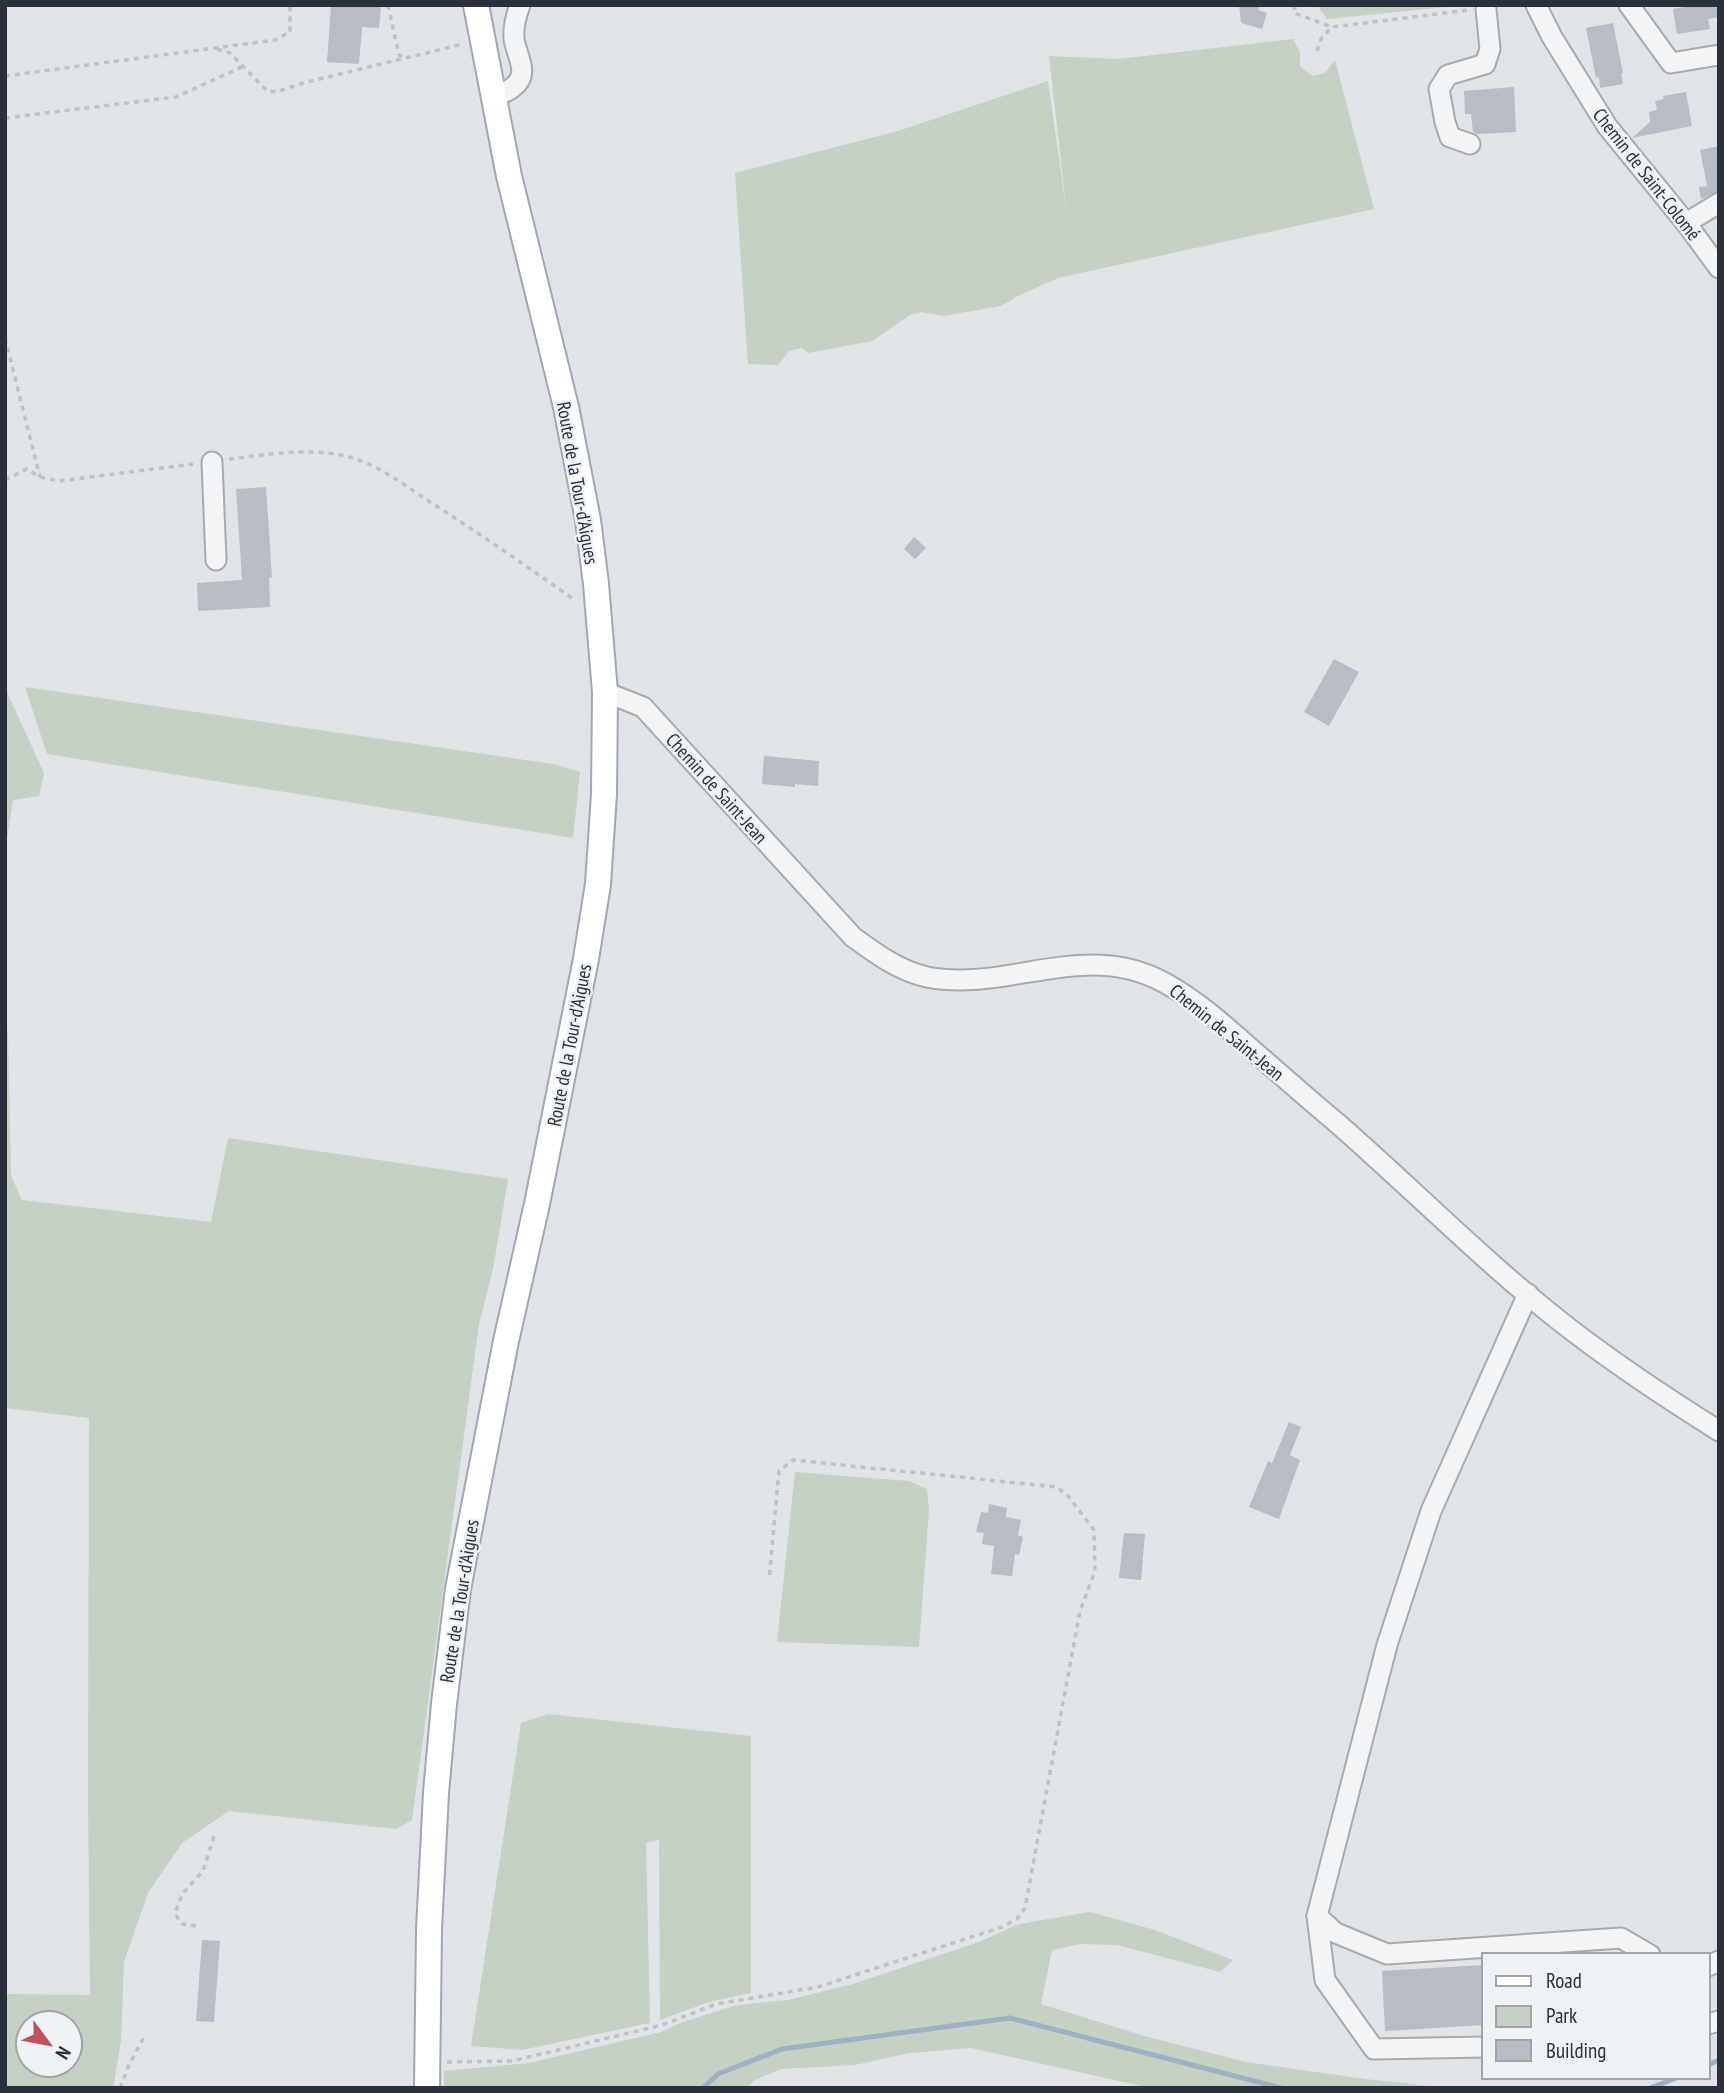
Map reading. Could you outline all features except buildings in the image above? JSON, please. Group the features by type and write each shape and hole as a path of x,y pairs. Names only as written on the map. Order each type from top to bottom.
{"main road":[{"name":"Route de la Tour-d'Aigues","path":"426,2088 429,1928 436,1793 458,1588 506,1341 537,1204 586,959 598,884 604,794 605,692 588,520 566,407 509,176 476,5"}],"street":[{"path":"493,97 514,87 520,79 523,68 514,40 515,16 520,5"},
{"name":"Chemin de Saint-Colomé","path":"1536,5 1552,37 1607,126 1719,268"},
{"path":"1629,5 1671,63 1719,55"},
{"path":"1470,144 1450,136 1439,89 1448,75 1485,64 1490,49 1486,9"},
{"path":"1686,223 1719,202"},
{"path":"212,462 216,560"},
{"name":"Chemin de Saint-Jean","path":"605,692 643,707 853,937 877,955 925,976 961,981 1092,963 1120,966 1165,982 1234,1034 1528,1294 1608,1358 1719,1431"},
{"path":"1482,2047 1374,2049 1325,1980 1317,1916 1387,1645 1431,1511 1528,1294"},
{"path":"1317,1916 1336,1933 1387,1954 1621,1938 1647,1953"}],"path":[{"path":"5,76 275,40 290,32 290,5"},
{"path":"388,5 399,55 407,58"},
{"path":"1295,5 1294,13 1332,27 1486,9"},
{"path":"1317,51 1321,39 1332,27"},
{"path":"214,49 230,53 267,91 276,92 482,39"},
{"path":"5,118 176,97 244,66"},
{"path":"5,338 40,477"},
{"path":"5,480 27,470 40,477 59,481 310,450 343,455 366,463 407,487 498,546 598,617"},
{"path":"427,2063 512,2061 662,2025 716,2004 818,1987 1002,1927 1017,1919 1025,1908 1080,1611 1096,1571 1094,1530 1068,1496 1058,1487 793,1460 779,1472 769,1580"},
{"path":"196,1926 183,1924 175,1914 182,1895 204,1871 215,1833"},
{"path":"120,2088 144,2038"}],"green space":[{"path":"1317,5 1466,5 1327,19"},
{"path":"1293,39 1300,52 1300,66 1312,76 1325,73 1335,60 1374,209 1058,278 1001,306 943,316 922,312 910,315 872,341 808,353 802,348 789,351 778,365 748,364 735,173 898,131 1048,81 1067,214 1049,56 1118,59"},
{"path":"25,687 553,764 580,772 573,838 47,754"},
{"path":"5,688 44,773 39,796 13,800 5,851"},
{"path":"5,1031 8,1031 11,1176 22,1200 211,1222 228,1138 508,1179 493,1269 479,1324 412,1820 396,1829 229,1811 182,1843 148,1893 124,1962 121,2041 113,2088 5,2088 5,1994 90,1995 89,1418 5,1408"},
{"path":"795,1472 909,1481 927,1489 929,1510 919,1647 777,1642"},
{"path":"548,1714 751,1736 751,1993 709,2002 660,2020 659,1840 646,1843 650,2023 522,2050 471,2046 521,1723"},
{"path":"1090,1912 1155,1930 1233,1960 1220,1972 1117,1945 1081,1944 1052,1950 1041,2004 1148,2037 1246,2062 1450,2088 1150,2088 971,2048 909,2053 855,2065 781,2069 755,2080 747,2088 444,2088 444,2071 529,2063 661,2032 737,2005 788,2000 853,1984 979,1942 1019,1924"}],"waterway":[{"path":"703,2088 718,2074 782,2049 1010,2018 1281,2088"},
{"path":"1710,2064 1719,2060"},
{"path":"1650,2088 1674,2079"}]}
